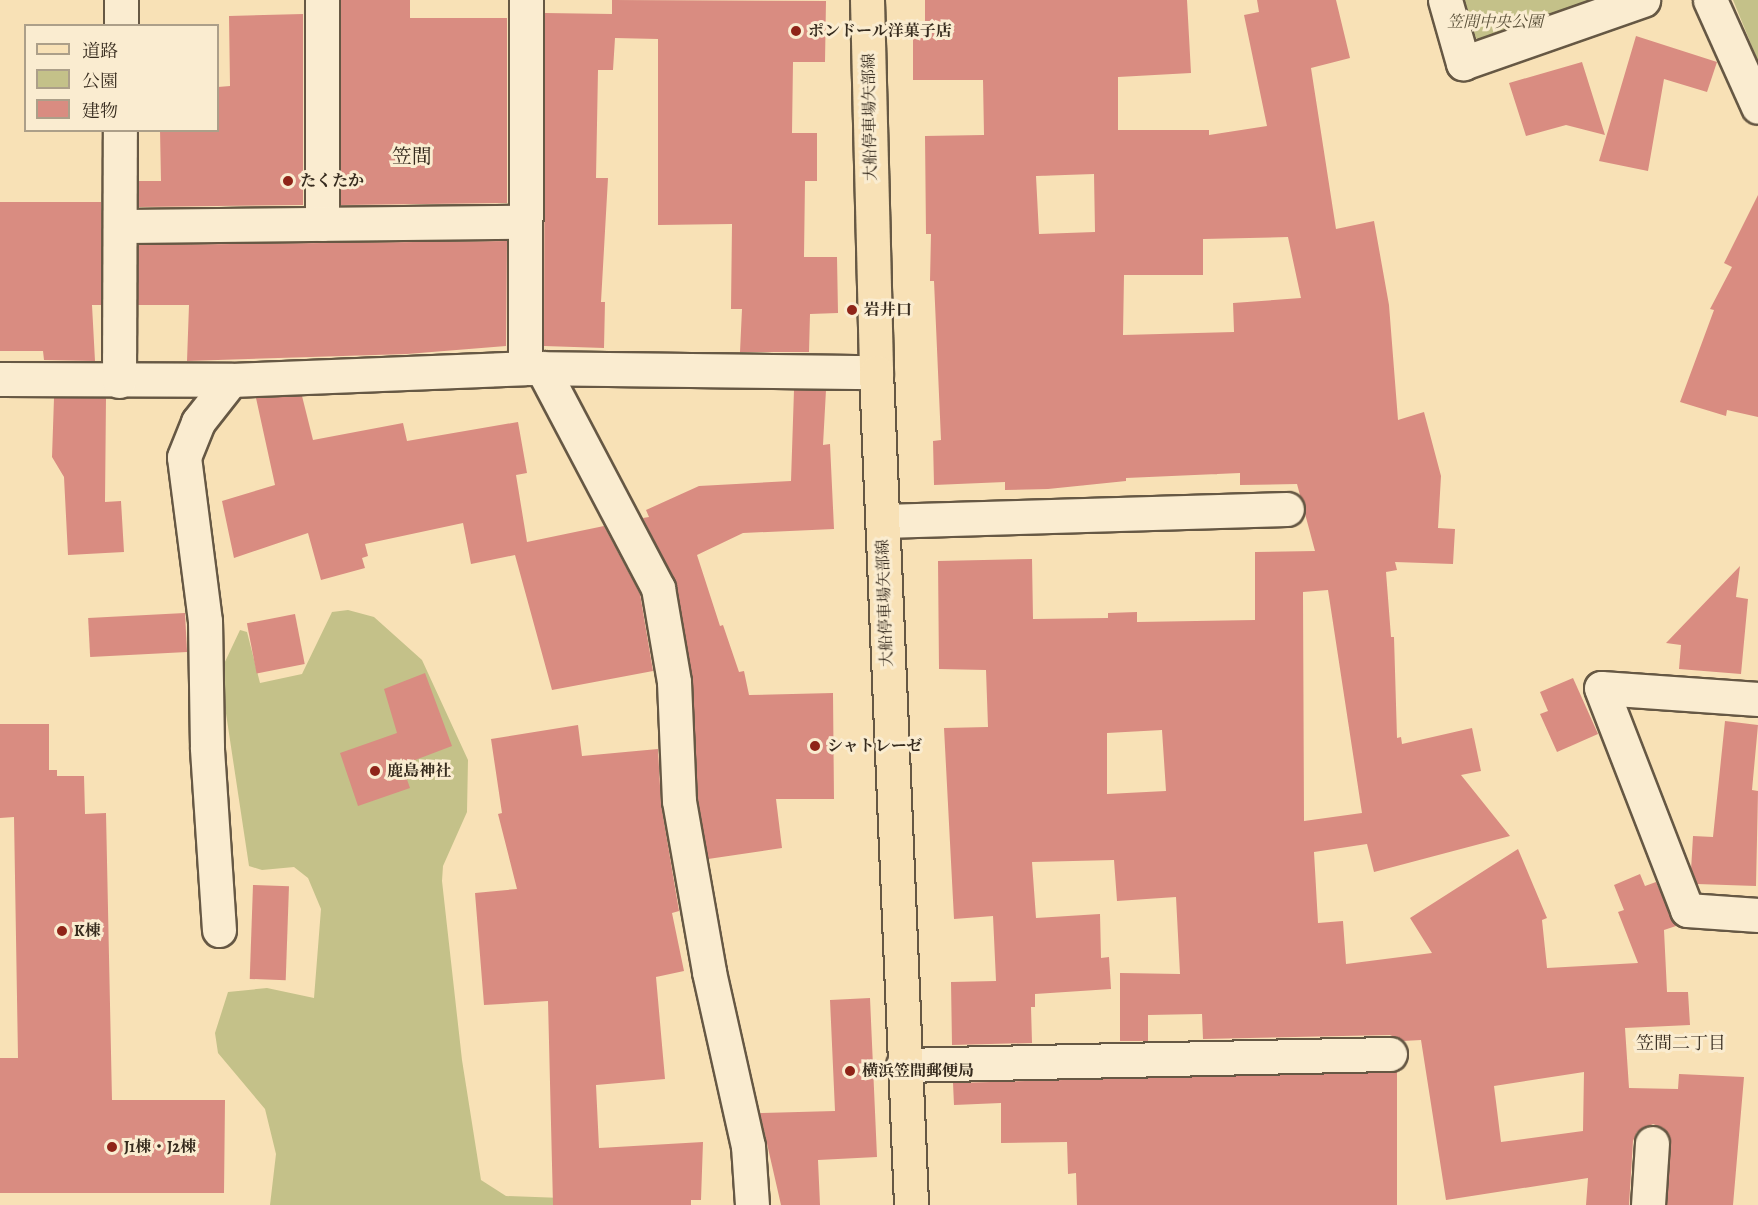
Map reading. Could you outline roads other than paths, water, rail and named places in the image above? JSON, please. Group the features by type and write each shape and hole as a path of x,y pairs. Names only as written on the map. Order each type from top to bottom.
{"main road":[{"name":"大船停車場矢部線","path":"867,0 876,372 903,1065 911,1205"}],"street":[{"path":"121,0 121,24"},
{"path":"321,224 322,0"},
{"path":"526,0 525,222 534,368 658,588 674,682 681,811 709,972 748,1146 752,1205"},
{"path":"1445,0 1463,63 1643,0"},
{"path":"1710,0 1758,106"},
{"path":"119,381 120,132"},
{"path":"120,226 525,222"},
{"path":"0,379 231,380 534,368 876,372"},
{"path":"219,930 207,747 205,621 184,457 198,422 231,380"},
{"path":"883,521 1287,509"},
{"path":"1758,699 1601,688 1687,910 1758,915"},
{"path":"903,1065 1390,1054"},
{"path":"1648,1205 1652,1143"}],"place":[{"name":"ポンドール洋菓子店","path":"796,31"},
{"name":"たくたか","path":"288,181"},
{"name":"岩井口","path":"852,310"},
{"name":"シャトレーゼ","path":"815,746"},
{"name":"鹿島神社","path":"375,771"},
{"name":"K棟","path":"62,931"},
{"name":"横浜笠間郵便局","path":"850,1071"},
{"name":"J1棟・J2棟","path":"112,1147"}],"district":[{"name":"笠間","path":"412,156"},
{"name":"笠間二丁目","path":"1681,1043"}],"park label":[{"name":"笠間中央公園","path":"1495,22"}]}
